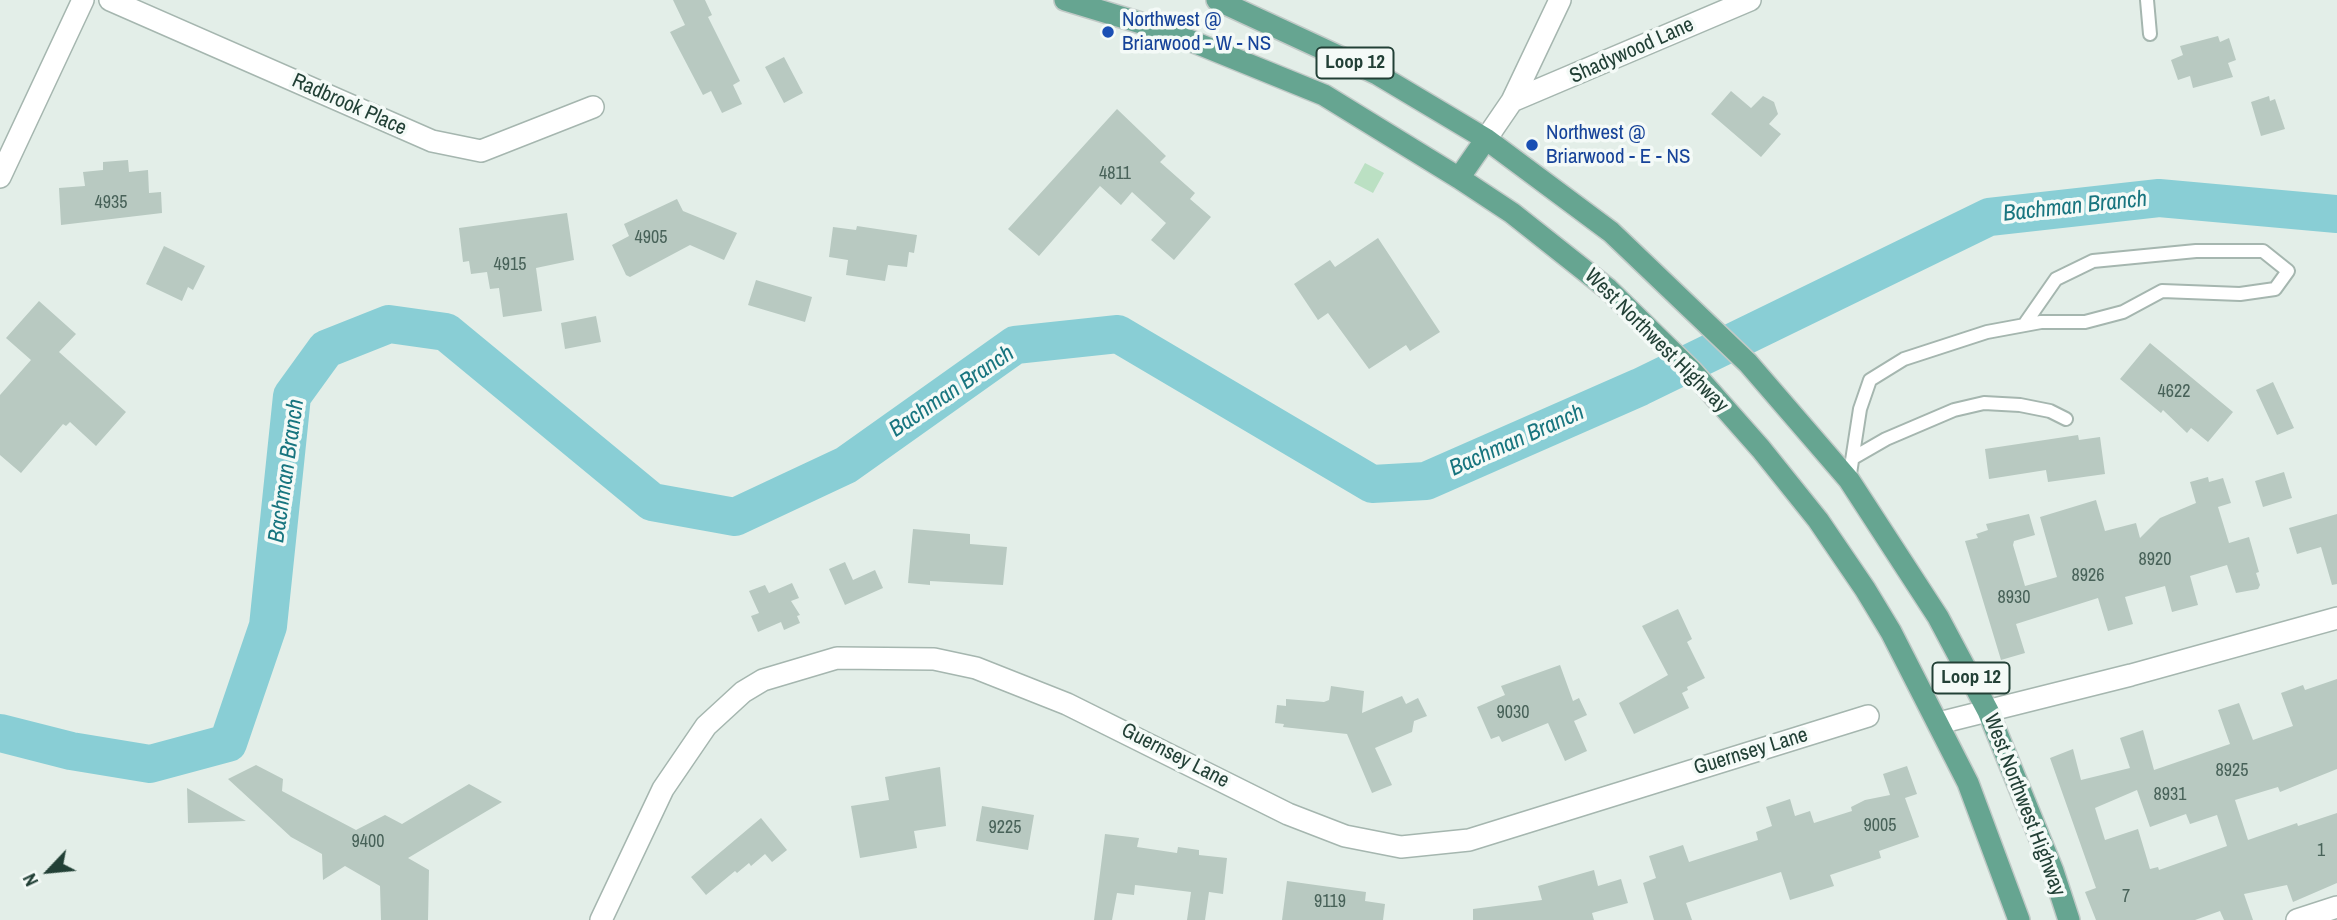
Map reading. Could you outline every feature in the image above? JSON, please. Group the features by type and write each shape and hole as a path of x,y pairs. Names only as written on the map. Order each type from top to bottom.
{"main road":[{"name":"West Northwest Highway","path":"1065,0 1164,30 1324,95 1459,177 1534,230 1608,289 1692,371 1761,449 1818,520 1865,589 1939,723 1968,783 2019,920"},
{"name":"West Northwest Highway","path":"1217,0 1377,74 1486,139 1611,232 1695,309 1748,363 1849,480 1925,596 1988,710 2053,871 2069,920"},
{"path":"1459,177 1486,139"}],"street":[{"path":"0,177 83,0"},
{"name":"Radbrook Place","path":"110,0 432,141 481,151 593,107"},
{"path":"1486,139 1512,101 1560,0"},
{"name":"Shadywood Lane","path":"1512,101 1750,0"},
{"path":"1939,723 2337,618"},
{"name":"Guernsey Lane","path":"601,920 663,789 706,726 743,692 763,680 837,658 934,659 976,668 1079,709 1288,814 1345,836 1401,847 1469,840 1868,716"},
{"path":"2297,920 2337,907"}],"lane":[{"path":"2147,0 2150,34"},
{"path":"1849,480 1860,409 1870,380 1905,359 1987,332 2024,325 2085,322 2123,312 2162,291 2240,294 2275,289 2288,271 2263,251 2196,250 2093,261 2056,279 2024,325"},
{"path":"1853,458 1886,439 1954,410 1984,404 2020,405 2050,411 2066,419"}],"green space":[{"path":"1365,163 1384,173 1373,193 1354,183"}],"building":[{"path":"673,0 705,0 712,15 708,17 740,81 733,85 742,104 722,113 711,91 703,95 670,32 685,25"},
{"path":"2218,36 2220,42 2229,38 2236,60 2228,63 2233,77 2193,88 2190,76 2178,80 2171,60 2183,55 2180,46"},
{"path":"784,57 803,93 784,103 765,67"},
{"path":"1731,91 1751,108 1763,96 1774,102 1778,114 1769,124 1781,134 1761,157 1711,114"},
{"path":"2269,96 2270,101 2275,99 2285,129 2261,136 2251,102"},
{"path":"1117,109 1166,156 1160,162 1195,193 1190,199 1211,217 1174,260 1151,240 1166,223 1132,192 1121,205 1100,186 1039,256 1008,229"},
{"path":"128,160 129,172 148,170 149,193 161,192 162,213 61,225 59,188 85,186 83,172 103,170 103,162"},
{"path":"677,199 683,211 737,233 724,260 690,245 630,277 626,275 612,245 629,236 624,224"},
{"path":"567,213 574,260 536,268 542,311 503,317 499,288 490,289 487,272 471,274 469,261 463,262 459,228"},
{"path":"857,226 917,235 914,253 909,252 907,267 888,265 885,281 846,275 848,260 829,257 833,227 856,230"},
{"path":"1378,238 1440,332 1410,351 1406,345 1369,369 1328,313 1318,320 1294,284 1330,260 1335,267"},
{"path":"164,246 205,266 193,290 188,287 182,301 146,284"},
{"path":"756,280 812,297 805,322 748,305"},
{"path":"39,301 76,334 59,352 126,412 96,446 70,422 66,426 63,424 21,473 0,455 0,395 31,360 6,338"},
{"path":"596,316 601,342 565,349 561,323"},
{"path":"2150,343 2233,412 2208,442 2191,428 2187,433 2163,410 2161,413 2120,379"},
{"path":"2273,382 2294,428 2277,435 2256,390"},
{"path":"2078,435 2079,440 2100,437 2105,474 2048,482 2046,470 1989,479 1985,449"},
{"path":"2284,472 2292,498 2263,507 2255,481"},
{"path":"2208,477 2209,482 2223,478 2231,503 2218,507 2229,543 2249,537 2259,572 2256,573 2260,585 2258,589 2236,593 2227,565 2190,576 2198,605 2172,612 2165,586 2125,597 2133,624 2108,631 2098,598 2016,624 2025,653 2001,660 1965,541 1978,538 1976,534 1988,530 1986,524 2029,514 2035,535 2014,541 2013,545 2025,586 2057,577 2040,517 2096,500 2105,531 2136,523 2140,538 2160,518 2196,503 2190,482"},
{"path":"2337,514 2337,584 2332,585 2321,547 2297,554 2289,528"},
{"path":"913,529 970,534 970,544 1007,547 1003,585 930,581 930,585 908,583"},
{"path":"845,562 853,580 875,570 883,588 845,605 829,569"},
{"path":"792,583 799,598 791,601 800,615 797,616 800,623 784,630 781,622 758,632 751,616 759,613 749,591 765,585 769,593"},
{"path":"1678,609 1692,639 1687,642 1705,678 1687,687 1688,690 1682,693 1689,708 1634,734 1619,703 1668,675 1642,626"},
{"path":"1560,665 1573,701 1579,698 1587,715 1574,721 1587,751 1565,761 1548,723 1502,742 1499,736 1491,739 1477,707 1505,695 1501,686"},
{"path":"2337,679 2337,769 2280,792 2278,787 2235,800 2248,840 2337,813 2337,883 2293,902 2287,885 2244,894 2253,920 2224,920 2220,911 2195,920 2096,920 2085,892 2096,888 2050,758 2073,749 2081,780 2130,768 2120,738 2143,730 2154,770 2230,744 2218,710 2239,703 2253,740 2293,726 2281,693 2303,685 2305,690","holes":["2137,790 2150,827 2186,814 2190,824 2217,815 2227,846 2159,870 2158,867 2150,869 2138,829 2105,840 2095,808"]},
{"path":"1331,686 1364,691 1362,713 1402,696 1406,704 1418,698 1427,716 1414,721 1412,732 1375,748 1392,785 1372,793 1347,734 1283,727 1284,724 1275,723 1277,705 1286,706 1286,699 1324,702 1329,700"},
{"path":"256,765 283,779 282,791 356,830 385,815 402,824 469,784 502,802 408,858 429,870 428,920 381,920 380,886 345,866 323,880 322,854 291,837 228,779"},
{"path":"1907,766 1917,794 1905,798 1919,837 1879,851 1881,858 1830,875 1834,886 1790,900 1781,872 1686,903 1692,920 1654,920 1643,883 1656,878 1649,856 1683,845 1689,862 1758,840 1756,832 1772,826 1766,807 1790,799 1795,816 1810,811 1814,823 1852,811 1851,807 1865,800 1890,795 1883,774"},
{"path":"940,767 946,826 914,831 917,848 860,858 851,806 889,800 885,777"},
{"path":"187,788 246,821 188,823"},
{"path":"982,806 1034,815 1028,850 976,841"},
{"path":"761,818 787,850 772,862 765,854 751,866 749,863 737,873 735,871 706,895 691,877"},
{"path":"1105,834 1139,838 1137,847 1177,853 1178,847 1199,850 1199,855 1227,858 1223,894 1209,892 1205,920 1187,920 1191,892 1135,885 1134,895 1117,893 1112,920 1094,920"},
{"path":"1594,870 1598,886 1621,879 1628,903 1592,913 1594,920 1473,920 1473,909 1542,900 1538,886"},
{"path":"1287,881 1366,892 1365,901 1385,904 1383,920 1282,920"}],"waterway":[{"name":"Bachman Branch","path":"0,733 71,751 150,764 228,743 268,626 292,396 326,349 389,324 446,332 652,502 735,517 846,465 1015,345 1118,334 1372,484 1426,481 1640,387 1989,217 2159,198 2337,214"}],"place":[{"name":"Northwest @ Briarwood - W - NS","path":"1108,32"},
{"name":"Northwest @ Briarwood - E - NS","path":"1532,145"}]}
